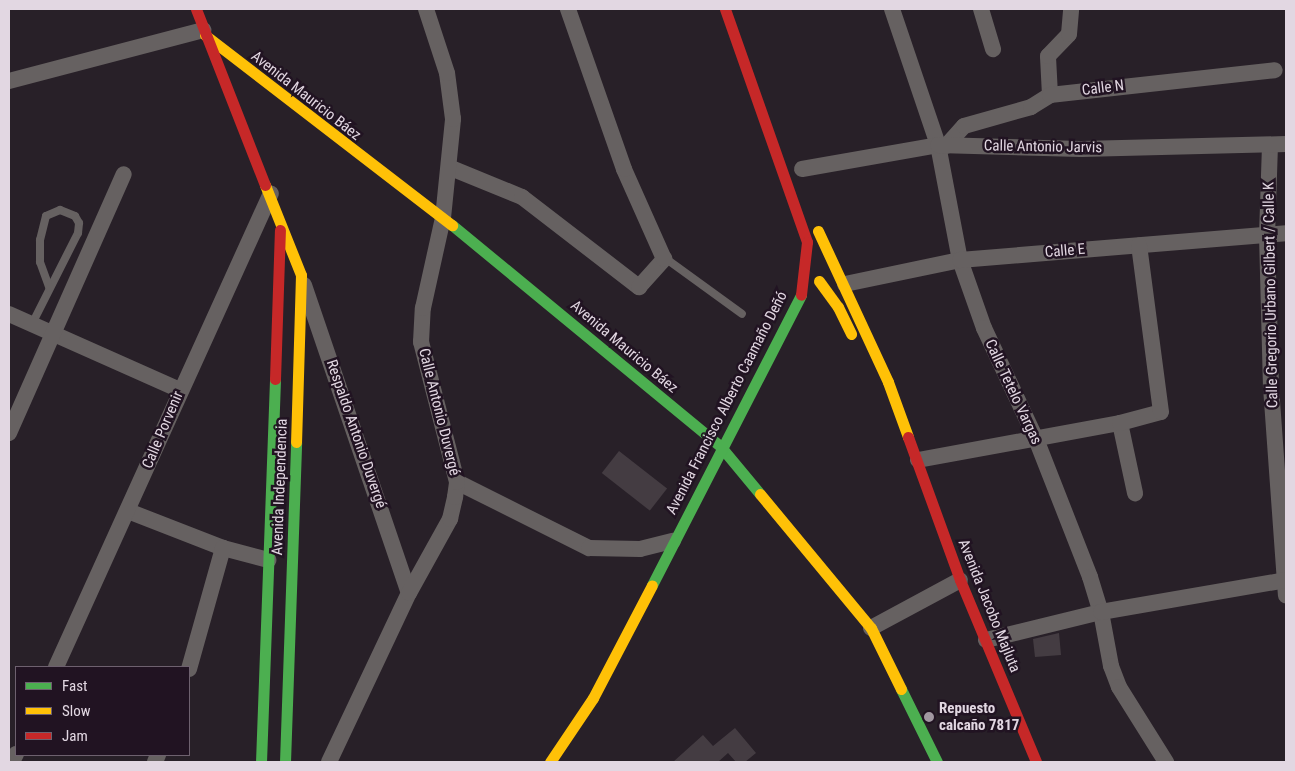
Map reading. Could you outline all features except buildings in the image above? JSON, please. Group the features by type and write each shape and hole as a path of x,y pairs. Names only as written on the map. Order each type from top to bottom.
{"main road":[{"name":"Avenida Independencia","path":"196,9 271,193 301,275 285,762"},
{"name":"Avenida Francisco Alberto Caamaño Deñó","path":"550,762 593,698 672,541 801,296 807,242 725,9"},
{"name":"Avenida Mauricio Báez","path":"204,32 443,218 721,447 871,628 937,762"},
{"name":"Avenida Francisco Alberto Caamaño Deñó","path":"772,380 819,281 822,257 815,215"},
{"name":"Avenida Independencia","path":"261,762 280,217"},
{"name":"Avenida Jacobo Majluta","path":"818,231 845,284 918,460 960,580 1034,756"},
{"path":"819,281 838,307 858,350"},
{"name":"Avenida Jacobo Majluta","path":"878,392 918,460"},
{"path":"594,720 604,703"}],"street":[{"name":"Calle Antonio Duvergé","path":"329,762 409,593 450,519 457,482 421,342 423,308 443,218 450,168 453,119 449,86 426,9"},
{"path":"450,168 522,197 639,287 665,258 624,169 568,9"},
{"name":"Calle Tetelo Vargas","path":"892,9 942,146 960,260 984,328 1036,439 1101,612 1111,666 1119,687 1166,762"},
{"path":"981,9 993,49"},
{"path":"1050,95 1048,56 1068,34 1071,9"},
{"path":"9,81 204,32"},
{"name":"Calle N","path":"942,146 964,126 1031,107 1050,95 1274,70"},
{"name":"Calle Antonio Jarvis","path":"802,169 942,146 1082,149 1286,144"},
{"name":"Calle Gregorio Urbano Gilbert / Calle K","path":"1270,145 1267,235 1278,357 1285,585"},
{"path":"9,433 124,174"},
{"name":"Calle Porvenir","path":"56,666 271,193"},
{"name":"Calle E","path":"845,284 960,260 1286,233"},
{"path":"918,460 1157,415 1162,408 1139,245"},
{"name":"Respaldo Antonio Duvergé","path":"301,275 409,593"},
{"path":"9,314 180,390"},
{"path":"1120,423 1135,493"},
{"path":"457,482 589,548 640,549 672,541"},
{"path":"128,511 224,548 268,560"},
{"path":"190,666 224,548"},
{"path":"871,628 960,580"},
{"path":"986,640 1101,612 1285,585"},
{"path":"1034,756 1048,762"}],"lane":[{"path":"32,324 49,287 78,233 79,223 75,216 60,210 46,216 40,240 40,262 49,287"},
{"path":"665,258 742,314"}],"traffic: fast":[{"path":"452,225 721,447 760,494"},
{"path":"652,585 801,295"},
{"path":"261,762 275,379"},
{"path":"285,762 296,442"},
{"path":"901,689 937,762"}],"traffic: slow":[{"path":"205,35 452,225"},
{"path":"265,185 301,275 296,442"},
{"path":"818,231 888,382 908,437"},
{"path":"819,281 838,307 851,334"},
{"path":"760,494 871,628 901,689"},
{"path":"550,762 593,698 652,585"}],"traffic: jam":[{"path":"196,9 265,185"},
{"path":"725,9 807,242 801,295"},
{"path":"275,379 280,230"},
{"path":"908,437 960,580 1036,762"}],"place":[{"name":"Repuesto calcaño 7817","path":"929,717"}]}
